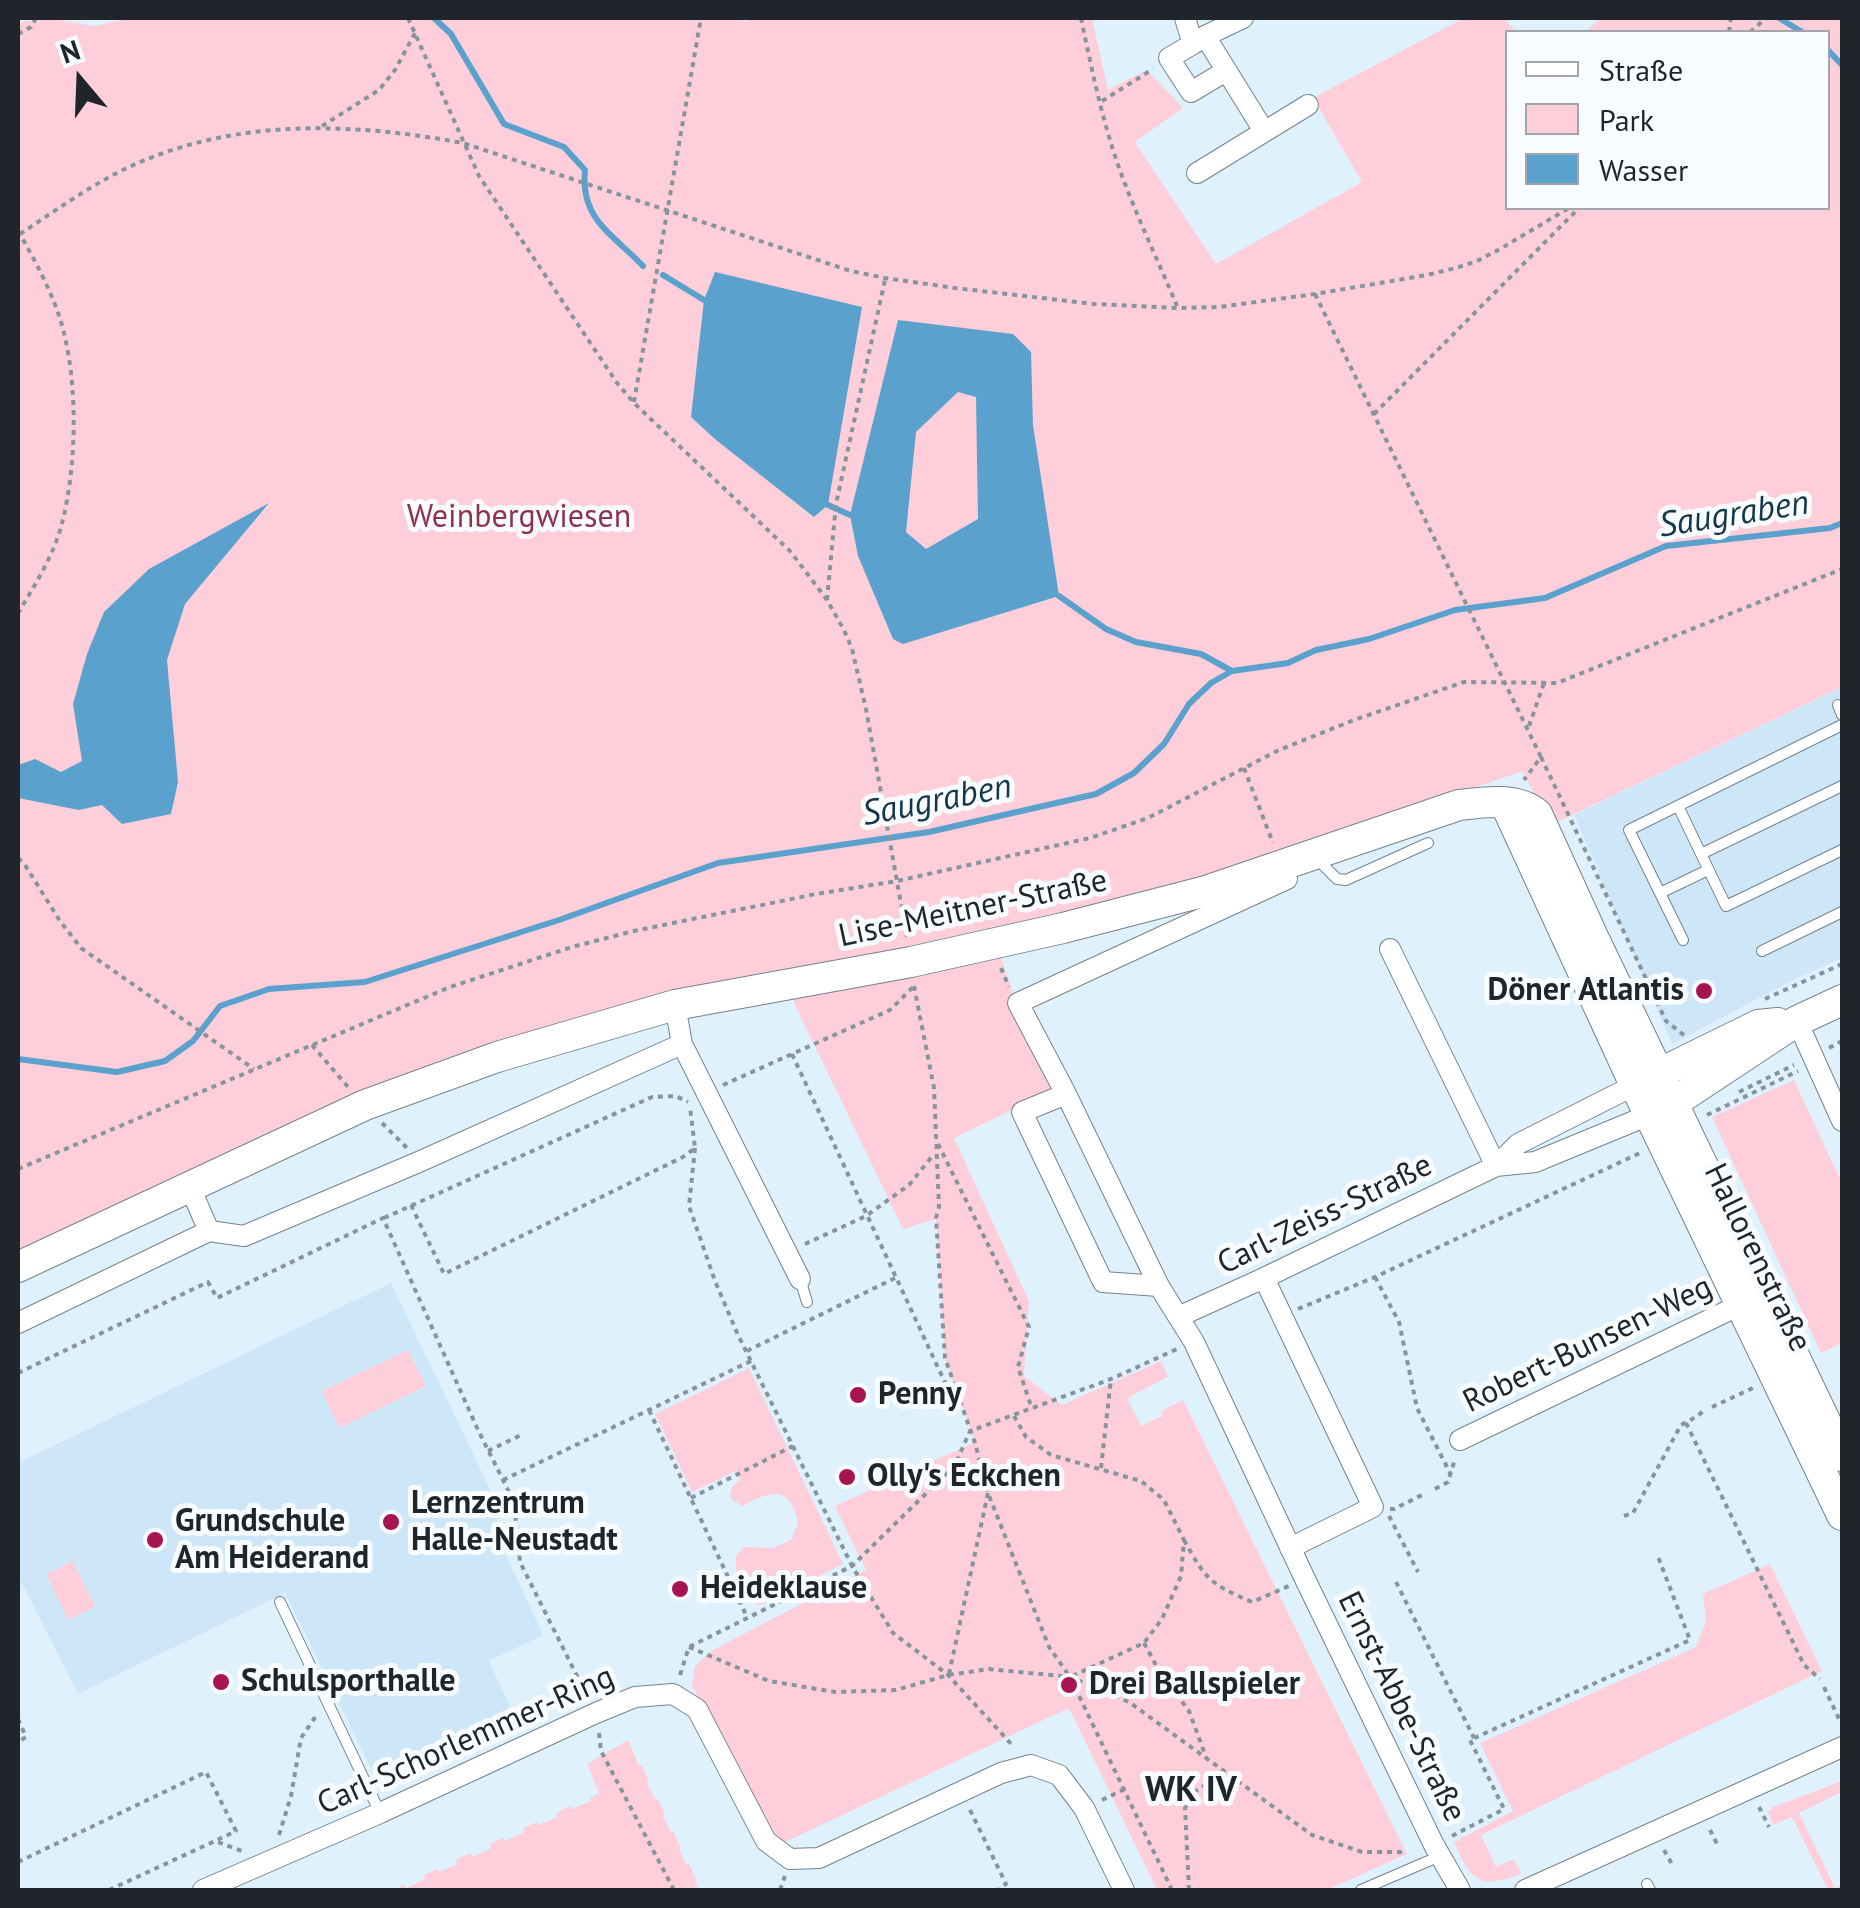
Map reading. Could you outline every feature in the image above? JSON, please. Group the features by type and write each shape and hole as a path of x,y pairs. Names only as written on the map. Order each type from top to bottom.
{"street":[{"path":"1185,18 1226,71 1264,131"},
{"path":"1226,71 1191,92 1169,58 1243,18"},
{"path":"1197,173 1308,105"},
{"name":"Lise-Meitner-Straße","path":"18,1267 365,1105 498,1057 676,1005 911,962 1064,928 1206,890 1459,805 1505,803"},
{"name":"Hallorenstraße","path":"1505,803 1842,1456"},
{"path":"1159,1286 1104,1282 1022,1112 1066,1094 1018,1003 1288,879 1281,864"},
{"path":"1390,949 1496,1166"},
{"path":"1672,1125 1796,1022 1842,1000"},
{"path":"676,1005 682,1044 800,1279"},
{"path":"1647,1079 1758,1025 1796,1022"},
{"path":"1796,1022 1842,1121"},
{"path":"18,1323 209,1231 244,1236 682,1044"},
{"name":"Carl-Zeiss-Straße","path":"1180,1316 1496,1166 1518,1144 1647,1079"},
{"name":"Ernst-Abbe-Straße","path":"1066,1094 1159,1286 1194,1342 1290,1548 1460,1890"},
{"name":"Hallorenstraße","path":"1672,1125 1742,1304 1842,1515"},
{"name":"Carl-Zeiss-Straße","path":"1496,1166 1535,1162 1672,1125"},
{"path":"189,1186 209,1231"},
{"path":"1264,1278 1374,1507 1290,1548"},
{"name":"Robert-Bunsen-Weg","path":"1460,1440 1742,1304"},
{"path":"674,1694 697,1709 766,1841 790,1859 819,1858 1002,1774 1031,1766 1059,1775 1084,1808 1124,1890"},
{"name":"Carl-Schorlemmer-Ring","path":"216,1888 635,1696 674,1694"},
{"path":"1525,1890 1553,1886 1842,1747"}],"lane":[{"path":"1683,940 1628,830 1842,724"},
{"path":"1701,854 1842,786"},
{"path":"1678,806 1726,906 1842,850"},
{"path":"1312,854 1336,879 1346,880 1428,843"},
{"path":"1660,894 1708,870"},
{"path":"1762,951 1842,912"},
{"path":"800,1279 807,1302"},
{"path":"280,1602 380,1813"},
{"path":"1361,1890 1437,1850"}],"path":[{"path":"18,34 36,18"},
{"path":"408,18 479,176 617,383 790,551 844,630 860,677 934,1088 939,1207 936,1218 945,1358 988,1493 1049,1646 1070,1677 1172,1890"},
{"path":"634,403 701,18"},
{"path":"1081,18 1122,176 1178,308"},
{"path":"320,127 379,90 415,33"},
{"path":"1100,102 1169,58"},
{"path":"18,613 62,526 73,442 72,386 62,327 19,232 101,182 168,150 198,142 320,127 406,132 463,142 851,270 885,278 1094,304 1219,307 1427,275 1477,261 1565,210"},
{"path":"1374,414 1576,210"},
{"path":"826,600 836,504 885,278"},
{"path":"1315,294 1529,728 1666,1020 1684,1035 1696,1055"},
{"path":"18,1169 450,988 572,947 708,914 897,881 1090,838 1183,801 1309,737 1464,682 1557,683 1842,568"},
{"path":"1529,728 1544,683"},
{"path":"1505,803 1542,757"},
{"path":"1244,768 1281,864"},
{"path":"18,858 82,948 254,1069"},
{"path":"990,944 1014,996 1022,1001"},
{"path":"1282,1316 1375,1277 1642,1152 1645,1159 1672,1125 1814,1059 1842,1041"},
{"path":"312,1045 421,1161"},
{"path":"792,1054 948,1389 959,1398"},
{"path":"689,1102 695,1148 689,1206 715,1281 852,1566 893,1633 948,1675 1031,1766"},
{"path":"1672,1125 1710,1129 1704,1116 1721,1104"},
{"path":"936,1140 1029,1327 1018,1368 1032,1409"},
{"path":"411,1205 444,1274 695,1148"},
{"path":"787,1252 866,1216 909,1185 937,1151"},
{"path":"18,1373 208,1282 217,1298 384,1218 514,1502 520,1562 596,1713 601,1751 674,1890"},
{"path":"1375,1277 1398,1322 1417,1408 1450,1473"},
{"path":"746,1352 896,1278"},
{"path":"674,1694 689,1647 852,1566 955,1465 970,1431 1110,1379 1194,1342"},
{"path":"503,1480 751,1361"},
{"path":"1100,1468 1110,1379"},
{"path":"1712,1407 1741,1393"},
{"path":"649,1410 747,1617"},
{"path":"1624,1516 1632,1512 1681,1425 1703,1411"},
{"path":"1014,1416 1026,1438 1050,1455 1141,1481 1164,1500 1200,1570 1218,1587 1252,1602 1305,1578"},
{"path":"1686,1422 1804,1665 1820,1678"},
{"path":"488,1450 523,1434"},
{"path":"1435,1489 1448,1482 1460,1440"},
{"path":"691,1498 793,1446"},
{"path":"948,1675 988,1493"},
{"path":"1418,1572 1385,1508 1394,1509 1426,1493"},
{"path":"1070,1677 1144,1644 1162,1620 1181,1576 1184,1540"},
{"path":"689,1647 769,1682 835,1692 896,1690 948,1675 989,1669 1070,1677 1129,1702 1312,1835 1362,1852 1400,1852 1404,1859 1437,1850 1504,1809 1470,1740 1690,1640 1657,1554"},
{"path":"1396,1582 1474,1738"},
{"path":"1144,1644 1189,1711 1207,1758"},
{"path":"1824,1687 1842,1722"},
{"path":"277,1843 292,1796 301,1738 321,1708 323,1694"},
{"path":"18,1718 26,1737 18,1742"},
{"path":"18,1862 206,1772 236,1831 109,1890"},
{"path":"1190,1890 1185,1808 1194,1792 1226,1772"},
{"path":"1084,1808 1126,1790"},
{"path":"962,1792 1006,1884 998,1890"},
{"path":"1759,1807 1768,1828"},
{"path":"1708,1826 1717,1844"},
{"path":"215,1841 251,1854"},
{"path":"1662,1846 1673,1866"}],"shaded area":[{"path":"1842,687 1842,958 1672,1044 1574,815"},
{"name":"Lernzentrum Halle-Neustadt","path":"391,1283 500,1510 496,1534 543,1635 489,1661 512,1711 375,1777 285,1593 78,1694 18,1576 18,1463"}],"green space":[{"name":"Weinbergwiesen","path":"131,18 741,18 744,22 755,18 1092,18 1108,90 1147,70 1183,108 1135,142 1216,264 1362,182 1313,98 1464,18 1504,18 1514,30 1505,30 1505,210 1830,210 1830,30 1587,30 1601,18 1842,18 1842,687 1549,826 1523,771 1227,873 1099,910 692,990 18,1259 18,22 52,19 95,26"},
{"path":"996,943 1015,1000 1058,1088 954,1138 1029,1301 1024,1376 1062,1405 1161,1361 1168,1377 1127,1398 1141,1426 1183,1400 1407,1854 1327,1890 1157,1890 1069,1708 781,1844 764,1828 692,1685 695,1666 711,1651 866,1570 835,1506 975,1442 945,1358 936,1219 903,1229 794,1003 794,987"},
{"path":"1794,1080 1842,1183 1842,1343 1821,1353 1712,1117"},
{"path":"408,1350 426,1386 339,1428 322,1391"},
{"path":"749,1368 843,1564 761,1605 751,1602 736,1572 736,1556 744,1547 773,1548 791,1540 798,1523 795,1510 778,1494 743,1506 732,1500 732,1487 740,1479 736,1471 692,1492 655,1414"},
{"path":"73,1561 95,1607 68,1620 46,1574"},
{"path":"1770,1564 1822,1671 1481,1835 1496,1867 1514,1859 1521,1874 1486,1881 1472,1874 1454,1842 1513,1811 1480,1743 1696,1647 1706,1621 1703,1594"},
{"path":"628,1740 699,1890 392,1890 404,1885 407,1888 425,1879 424,1875 457,1864 456,1860 470,1853 473,1857 491,1848 490,1844 524,1832 523,1828 537,1822 539,1825 570,1806 572,1809 591,1801 599,1793 587,1764"},
{"path":"1842,1781 1842,1797 1840,1793 1799,1813 1835,1888 1842,1885 1842,1890 1828,1890 1792,1817 1773,1825 1768,1812"}],"water":[{"path":"715,272 862,307 828,505 814,517 691,417 704,300"},
{"path":"898,320 1013,334 1031,352 1033,425 1059,596 903,644 893,639 858,556 850,515","holes":["958,392 976,397 978,519 926,549 906,532 916,432"]},
{"path":"269,503 185,604 167,660 178,782 171,814 122,824 102,805 79,810 18,798 18,765 35,759 61,772 82,761 73,704 104,612 149,569"}],"waterway":[{"path":"434,18 451,34 504,124 564,147 585,170 585,187 593,214 643,266"},
{"path":"1779,18 1799,30"},
{"path":"1830,52 1842,65"},
{"path":"663,275 704,300"},
{"path":"828,505 850,515"},
{"name":"Saugraben","path":"18,1059 117,1072 165,1061 193,1041 220,1006 269,989 365,982 559,920 718,863 929,832 1096,794 1134,773 1164,744 1189,704 1211,683 1232,671 1288,663 1316,650 1369,639 1455,610 1545,598 1666,546 1830,528 1842,523"},
{"path":"1059,596 1106,629 1136,642 1201,654 1232,671"}],"place":[{"name":"Döner Atlantis","path":"1704,991"},
{"name":"Penny","path":"858,1395"},
{"name":"Olly's Eckchen","path":"847,1477"},
{"name":"Lernzentrum Halle-Neustadt","path":"391,1522"},
{"name":"Grundschule Am Heiderand","path":"155,1540"},
{"name":"Heideklause","path":"680,1589"},
{"name":"Schulsporthalle","path":"221,1682"},
{"name":"Drei Ballspieler","path":"1069,1685"}],"district":[{"name":"WK IV","path":"1191,1791"}]}
